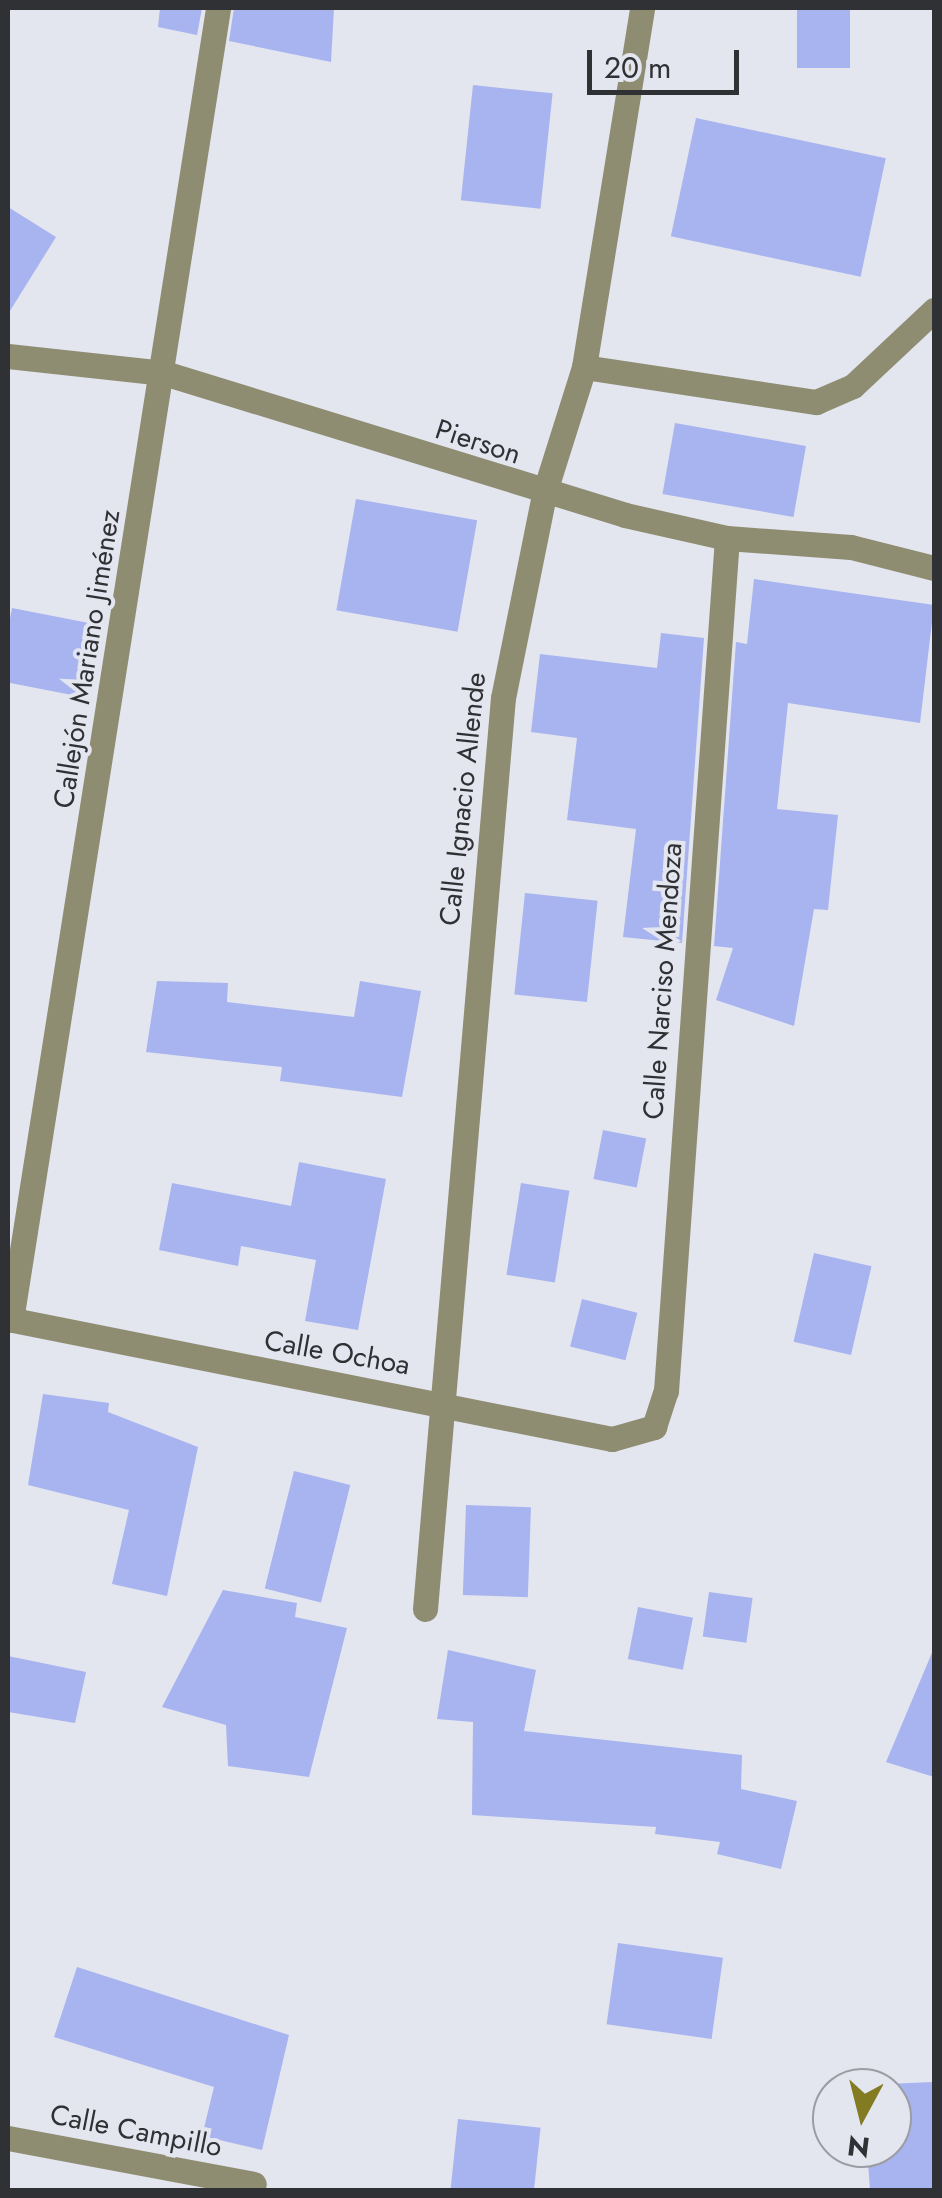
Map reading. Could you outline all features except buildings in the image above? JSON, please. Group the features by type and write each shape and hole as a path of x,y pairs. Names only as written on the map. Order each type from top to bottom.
{"street":[{"name":"Callejón Mariano Jiménez","path":"10,1319 164,372 218,8"},
{"name":"Calle Ignacio Allende","path":"425,1609 436,1401 500,716 544,494 584,367 642,8"},
{"path":"584,367 816,402 853,386 934,310"},
{"name":"Pierson","path":"8,356 164,372 544,494 727,538 851,546 934,568"},
{"name":"Calle Narciso Mendoza","path":"654,1427 666,1390 727,538"},
{"name":"Calle Ochoa","path":"10,1319 612,1438 654,1427"},
{"name":"Calle Campillo","path":"8,2138 254,2184"}]}
